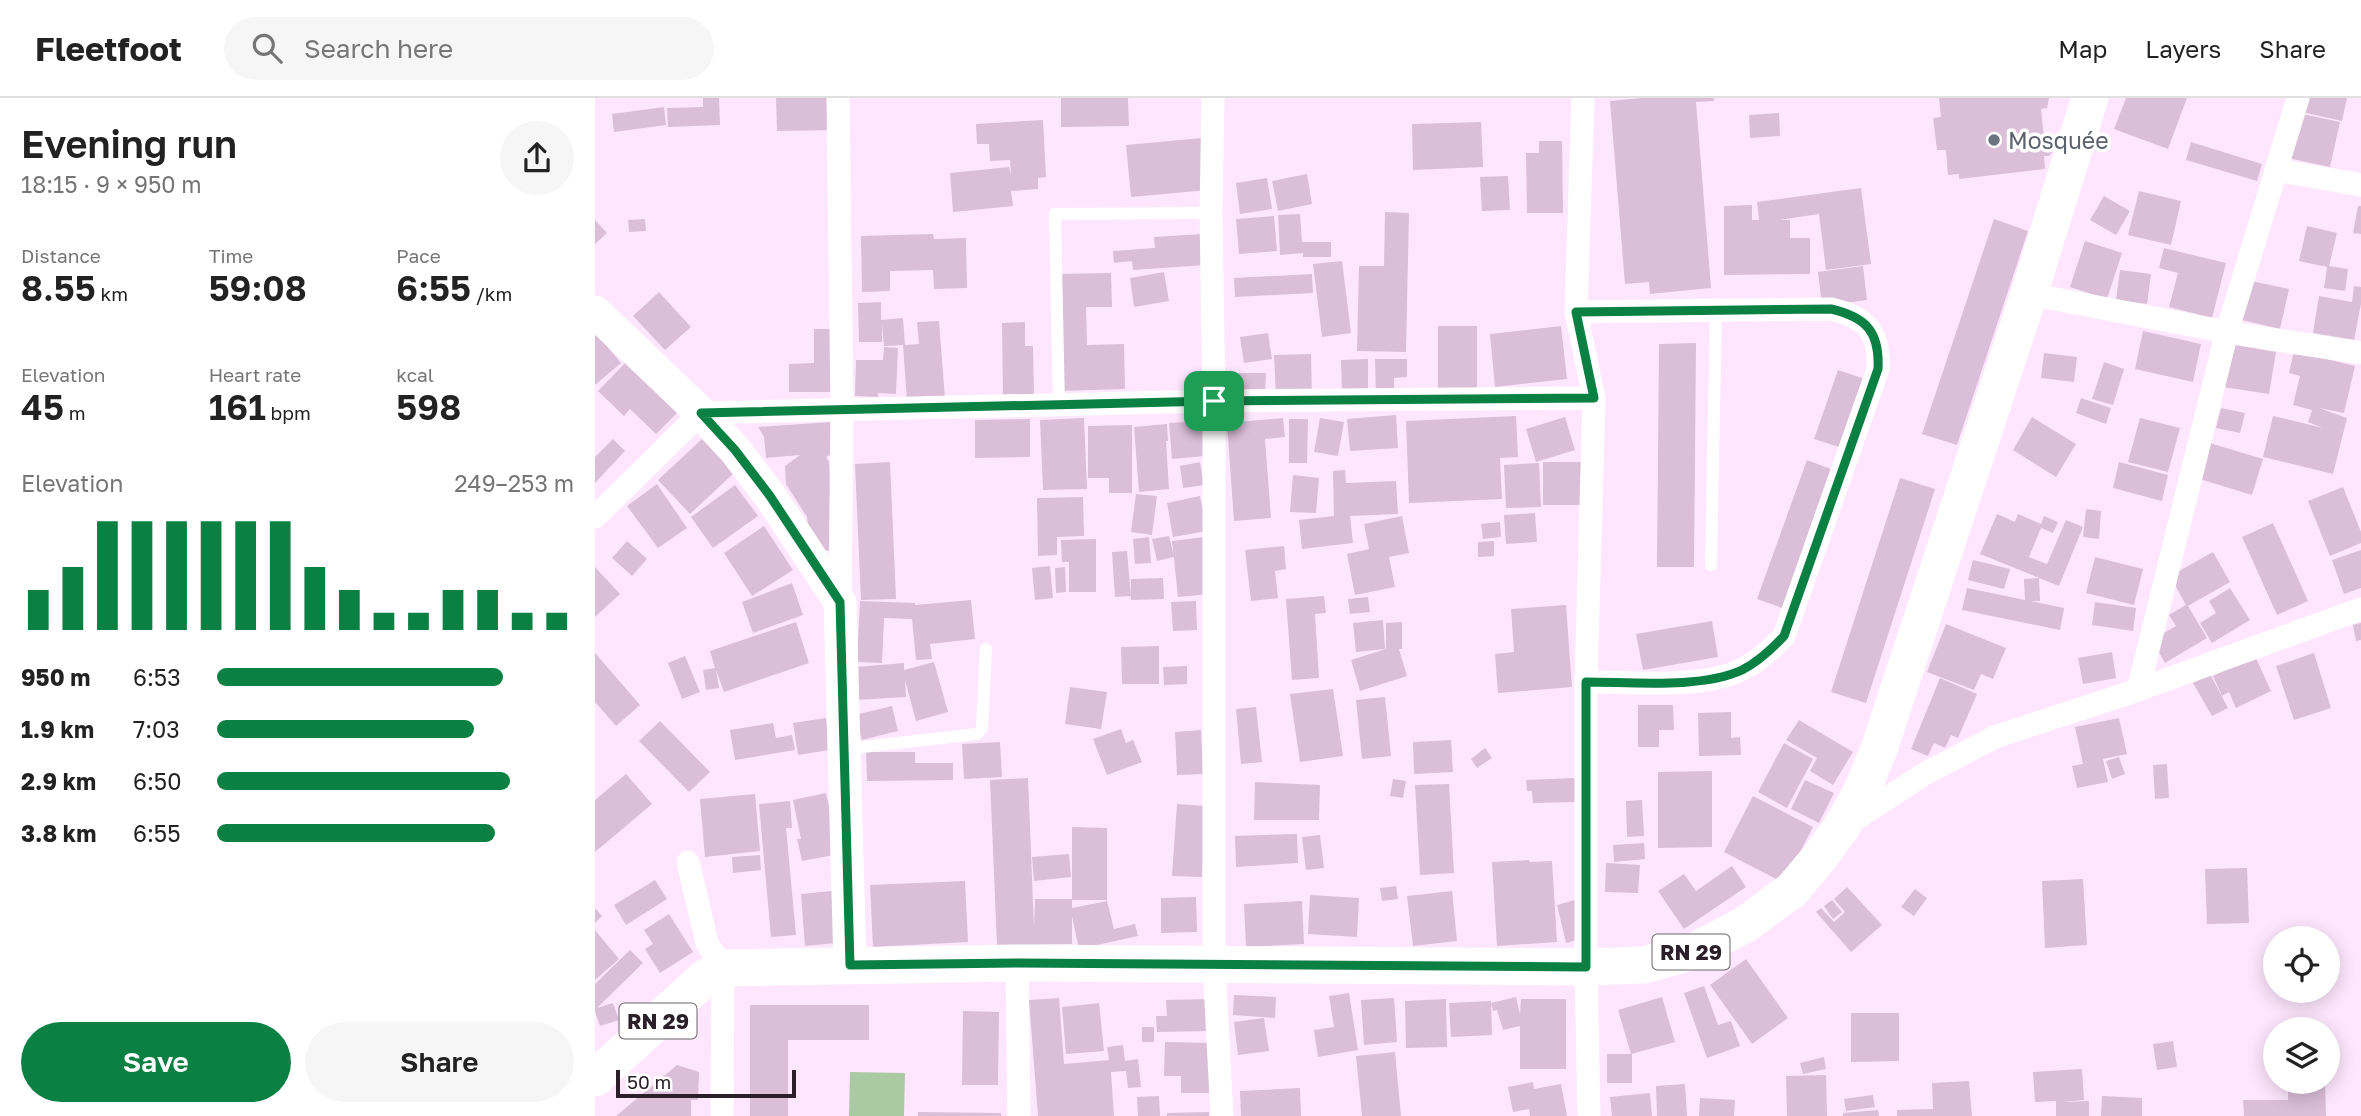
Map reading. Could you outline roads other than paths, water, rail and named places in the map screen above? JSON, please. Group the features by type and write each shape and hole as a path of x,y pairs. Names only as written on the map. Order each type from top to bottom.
{"main road":[{"name":"RN 29","path":"595,1078 705,978 723,968 1017,963 1586,967 1644,965 1695,951 1746,924 1792,890 1841,828 1861,793 1879,749 2029,294 2090,98"},
{"path":"595,312 701,413 735,450 770,496 840,602 850,965"}],"street":[{"path":"838,98 842,409 840,602"},
{"path":"1213,98 1211,213 1214,401 1214,965 1221,1116"},
{"path":"1583,98 1576,312 1594,398 1586,682 1589,1116"},
{"path":"2138,690 2227,332 2298,98"},
{"path":"2276,170 2361,185"},
{"path":"2029,294 2227,332 2361,354"},
{"path":"1576,312 1831,309 1852,314 1875,335 1879,351 1878,369 1784,636 1767,654 1741,670 1698,681 1586,682"},
{"path":"595,517 701,413 1214,401 1594,398"},
{"path":"1841,828 1926,773 1995,737 2138,690 2361,609"},
{"path":"688,862 707,943 723,968 722,1116"},
{"path":"1017,963 1019,1116"}],"lane":[{"path":"1059,406 1055,214 1211,213"},
{"path":"1711,565 1716,310"},
{"path":"844,749 977,734 982,728 986,649"}],"place":[{"name":"Mosquée","path":"1994,140"}]}
